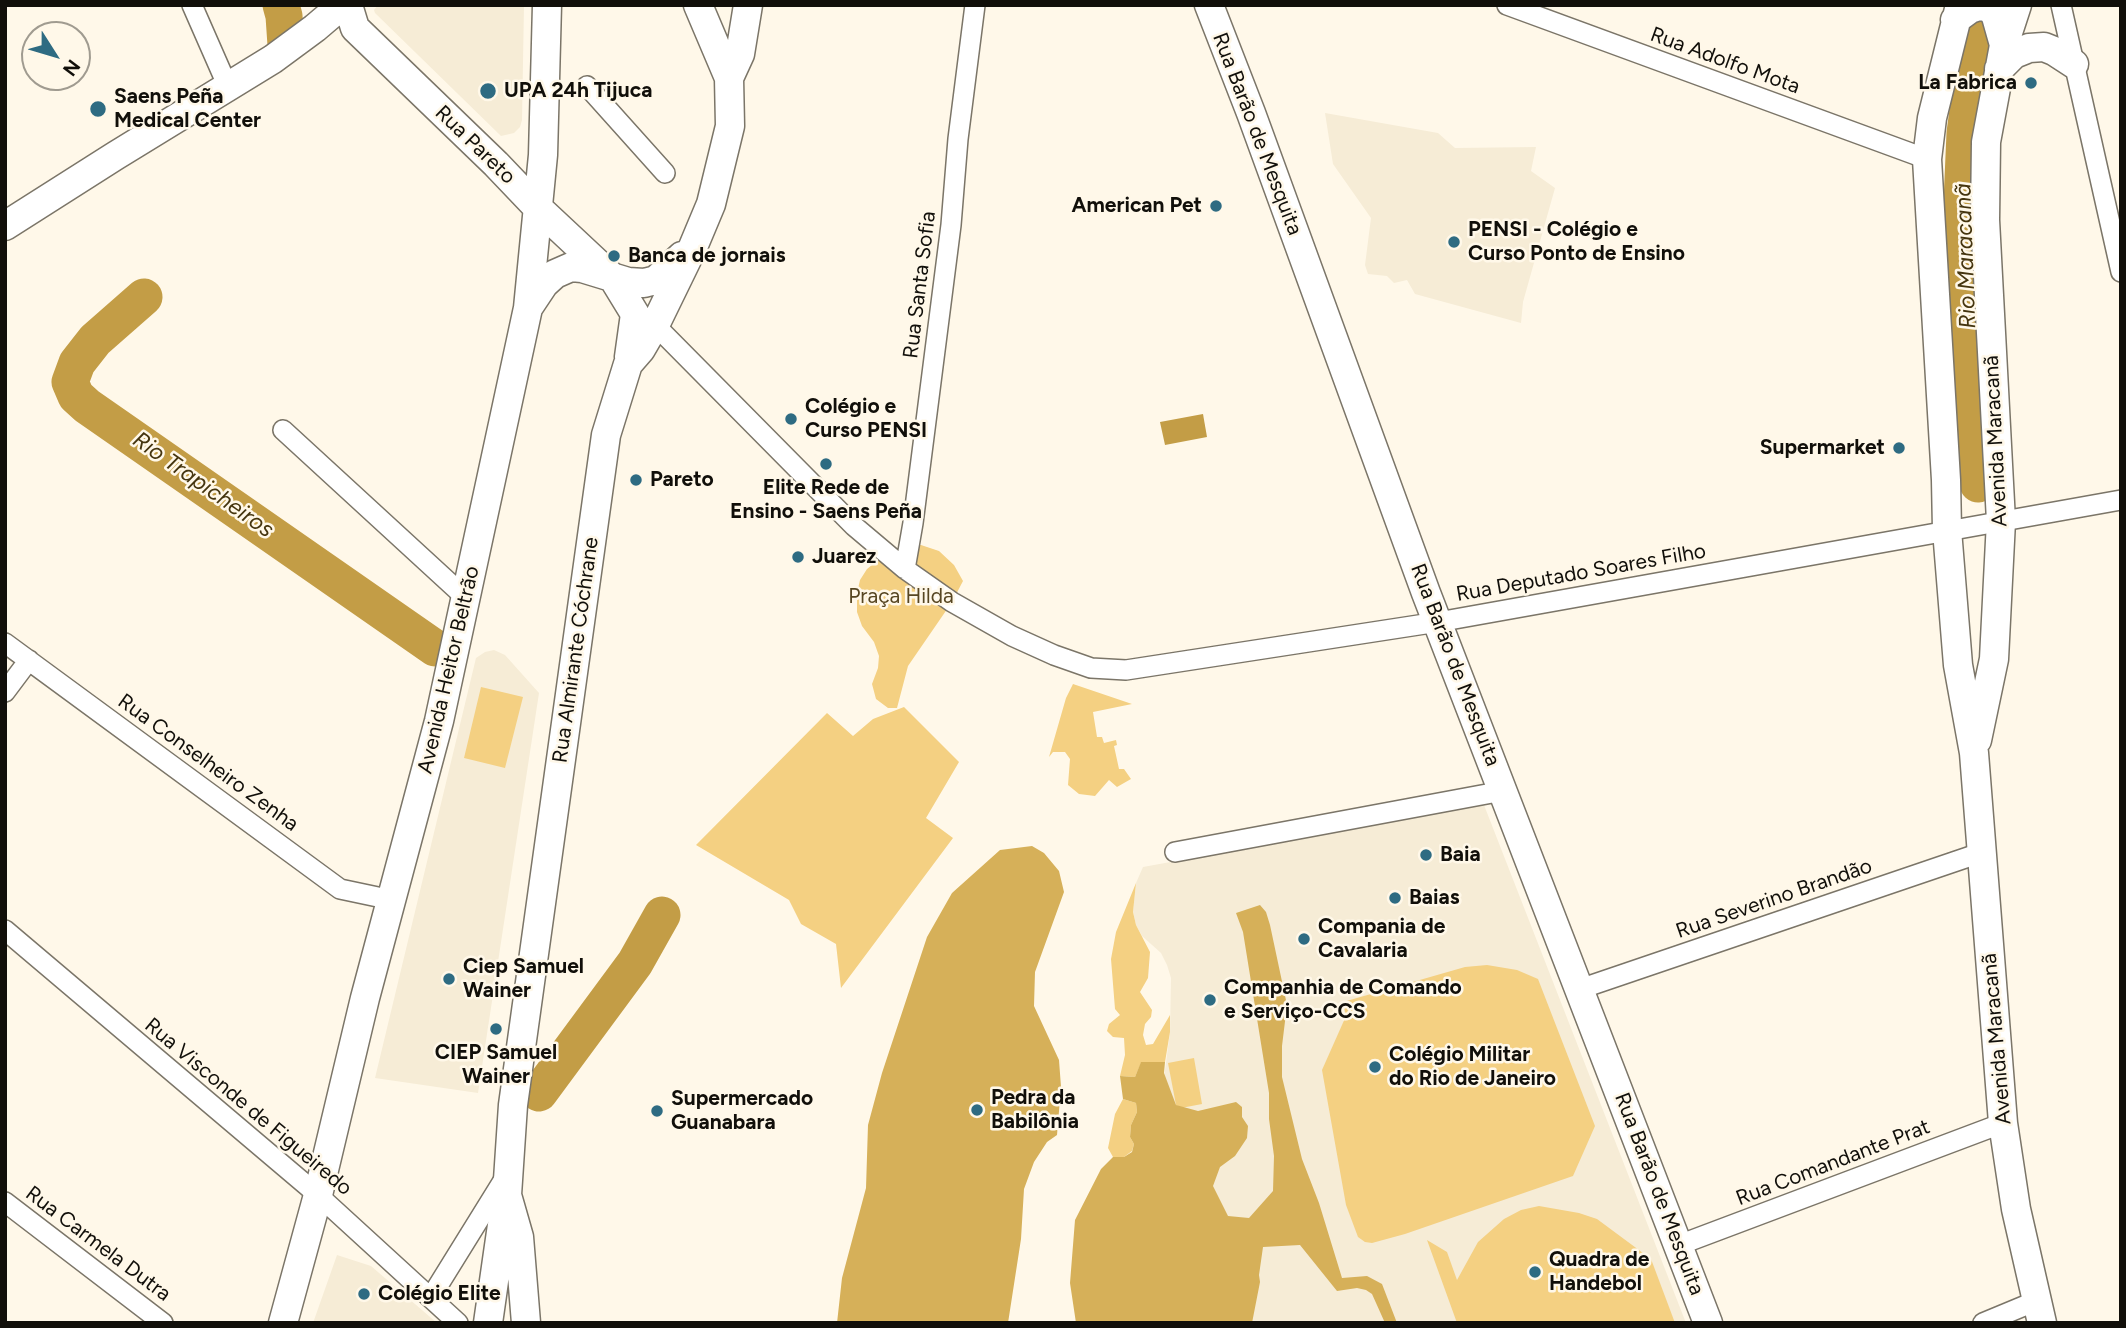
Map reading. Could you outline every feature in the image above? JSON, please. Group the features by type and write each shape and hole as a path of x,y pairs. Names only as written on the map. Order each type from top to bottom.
{"main road":[{"path":"7,221 273,59 342,5"},
{"name":"Rua Pareto","path":"348,5 355,28 613,278 635,314 628,364"},
{"name":"Avenida Heitor Beltrão","path":"284,1323 365,998 439,720 528,308 544,155 547,5"},
{"name":"Rua Almirante Cóchrane","path":"526,1323 519,1237 507,1185 513,1105 606,435 628,364 641,349 655,325 711,204 730,126 729,78 698,5"},
{"path":"729,78 740,54 748,5"},
{"name":"Rua Barão de Mesquita","path":"1209,5 1438,622 1708,1323"},
{"name":"Avenida Maracanã","path":"1974,753 1994,659 2001,521 1985,220 1986,142 2001,57 2017,5"},
{"path":"1958,12 1979,6 1987,7 1995,13 2001,57 2029,48 2044,47 2074,64"},
{"name":"Avenida Maracanã","path":"1958,12 1932,118 1927,159 1947,530 1958,665 1974,753 2003,1123 2016,1209 2039,1312"},
{"path":"528,308 544,284 555,274 571,267 628,282 644,283 656,280 693,247"},
{"path":"488,1323 507,1185"}],"street":[{"path":"192,5 228,87"},
{"name":"Rua Santa Sofia","path":"905,569 951,225 958,139 975,5"},
{"name":"Rua Adolfo Mota","path":"1507,5 1927,159"},
{"path":"2061,5 2121,272"},
{"path":"587,86 665,173"},
{"path":"655,325 854,526 905,569"},
{"path":"283,430 466,598"},
{"name":"Rua Deputado Soares Filho","path":"905,569 961,607 1012,636 1091,668 1126,670 1438,622 2121,500"},
{"name":"Rua Conselheiro Zenha","path":"5,643 340,889 392,900"},
{"path":"5,692 29,660"},
{"path":"1175,852 1503,791"},
{"name":"Rua Severino Brandão","path":"1580,989 1983,852"},
{"name":"Rua Visconde de Figueiredo","path":"5,930 318,1195 458,1323"},
{"name":"Rua Comandante Prat","path":"1679,1245 2003,1123"},
{"path":"431,1297 507,1185"},
{"name":"Rua Carmela Dutra","path":"5,1202 163,1323"},
{"path":"1983,1323 2039,1312"}],"shaded area":[{"name":"UPA 24h Tijuca","path":"378,5 524,5 520,127 514,133 501,136 375,13"},
{"name":"PENSI - Colégio e Curso Ponto de Ensino","path":"1325,113 1438,133 1455,148 1536,147 1531,171 1555,188 1523,302 1521,323 1415,294 1407,280 1394,283 1387,276 1368,274 1365,265 1371,218 1333,164"},
{"path":"1203,414 1207,437 1165,445 1160,422"},
{"path":"494,650 505,655 539,693 478,1093 375,1078 476,658"},
{"name":"Colégio Militar do Rio de Janeiro","path":"1484,805 1686,1323 1102,1323 1160,1108 1170,1032 1171,978 1167,965 1161,953 1142,936 1133,912 1136,883 1143,867"},
{"path":"1032,846 1044,853 1059,871 1064,892 1035,972 1034,1006 1059,1060 1061,1087 1057,1135 1047,1142 1034,1162 1024,1189 1021,1239 1008,1323 837,1323 842,1278 866,1188 868,1125 882,1073 927,937 952,893 1000,850"},
{"path":"1260,905 1266,912 1270,925 1287,1005 1282,1046 1282,1077 1302,1159 1342,1278 1367,1276 1382,1284 1397,1323 1385,1323 1372,1294 1366,1290 1357,1288 1337,1291 1300,1245 1263,1247 1252,1323 1076,1323 1070,1283 1075,1220 1101,1169 1113,1157 1124,1157 1132,1152 1134,1144 1130,1137 1131,1125 1137,1112 1136,1103 1123,1099 1120,1076 1135,1077 1141,1062 1165,1062 1164,1073 1176,1105 1198,1111 1236,1102 1242,1107 1242,1117 1248,1126 1247,1138 1235,1156 1220,1167 1213,1186 1228,1216 1249,1218 1273,1191 1274,1156 1269,1093 1243,932 1236,913"},
{"name":"Colégio Elite","path":"337,1255 371,1266 437,1323 313,1323"}],"green space":[{"name":"Praça Hilda","path":"921,545 939,551 954,565 963,581 952,602 908,666 897,708 888,708 876,699 872,684 879,656 857,612 857,593 860,580 867,569 888,552 903,546"},
{"path":"1073,684 1132,704 1093,712 1097,737 1102,737 1104,743 1116,740 1117,745 1114,746 1119,769 1124,769 1131,779 1117,787 1109,780 1095,796 1079,794 1068,785 1070,759 1065,752 1053,752 1049,757 1066,698"},
{"path":"481,687 523,697 505,768 464,758"},
{"path":"904,707 959,762 926,818 953,838 841,988 836,944 801,924 789,900 696,845 827,713 853,736 873,719"},
{"path":"1136,883 1133,912 1136,925 1150,952 1148,978 1140,992 1152,1010 1143,1035 1146,1045 1153,1044 1170,1015 1170,1032 1165,1062 1141,1063 1135,1077 1120,1076 1125,1055 1124,1038 1113,1037 1107,1031 1109,1024 1120,1015 1115,1009 1111,959 1116,932"},
{"path":"1487,965 1517,970 1538,979 1595,1126 1573,1176 1405,1234 1372,1243 1365,1242 1358,1237 1346,1205 1322,1070 1346,1016 1343,1002 1465,967"},
{"path":"1194,1058 1202,1104 1181,1108 1176,1105 1168,1063"},
{"path":"1123,1099 1136,1103 1137,1112 1131,1125 1130,1137 1134,1144 1132,1151 1124,1157 1113,1157 1108,1148 1115,1114"},
{"path":"1539,1206 1597,1219 1651,1259 1675,1323 1457,1323 1427,1240 1447,1252 1457,1280 1478,1242 1504,1219 1521,1210"}],"waterway":[{"name":"Rio Trapicheiros","path":"281,5 286,45"},
{"name":"Rio Maracanã","path":"1978,484 1962,202 1965,133 1979,29"},
{"name":"Rio Trapicheiros","path":"144,297 95,340 77,363 70,382 76,396 435,648"},
{"name":"Rio Trapicheiros","path":"539,1093 635,963 662,915"}],"place":[{"name":"La Fabrica","path":"2031,83"},
{"name":"UPA 24h Tijuca","path":"488,91"},
{"name":"Saens Peña Medical Center","path":"98,109"},
{"name":"American Pet","path":"1216,206"},
{"name":"PENSI - Colégio e Curso Ponto de Ensino","path":"1454,242"},
{"name":"Banca de jornais","path":"614,256"},
{"name":"Colégio e Curso PENSI","path":"791,419"},
{"name":"Supermarket","path":"1899,448"},
{"name":"Elite Rede de Ensino - Saens Peña","path":"826,464"},
{"name":"Pareto","path":"636,480"},
{"name":"Juarez","path":"798,557"},
{"name":"Baia","path":"1426,855"},
{"name":"Baias","path":"1395,898"},
{"name":"Compania de Cavalaria","path":"1304,939"},
{"name":"Ciep Samuel Wainer","path":"449,979"},
{"name":"Companhia de Comando e Serviço-CCS","path":"1210,1000"},
{"name":"CIEP Samuel Wainer","path":"496,1029"},
{"name":"Colégio Militar do Rio de Janeiro","path":"1375,1067"},
{"name":"Pedra da Babilônia","path":"977,1110"},
{"name":"Supermercado Guanabara","path":"657,1111"},
{"name":"Quadra de Handebol","path":"1535,1272"},
{"name":"Colégio Elite","path":"364,1294"}]}
